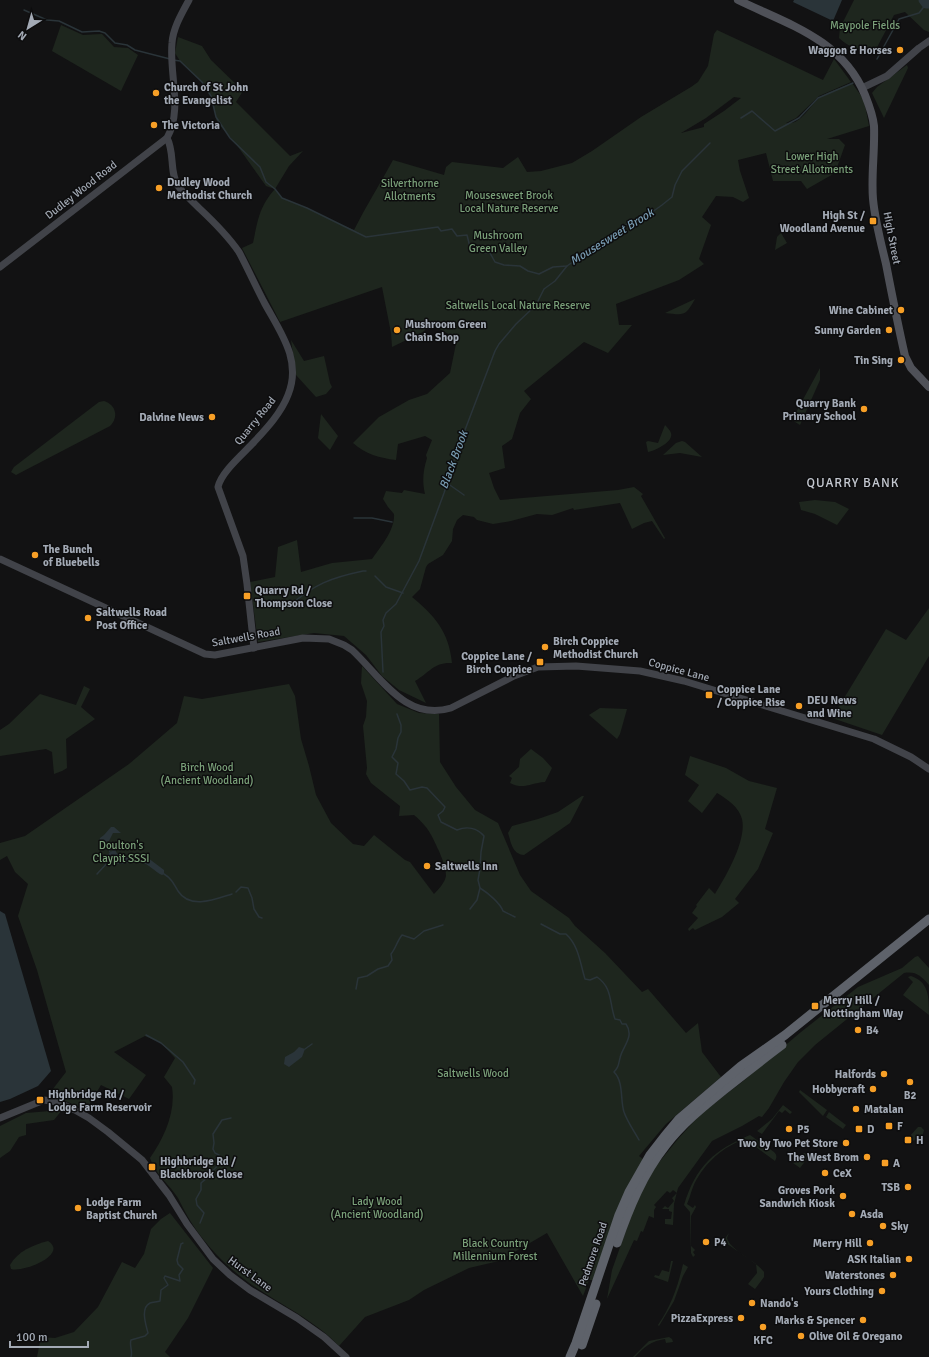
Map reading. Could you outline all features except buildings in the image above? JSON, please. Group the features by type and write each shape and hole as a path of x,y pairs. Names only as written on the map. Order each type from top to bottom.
{"highway":[{"path":"650,1163 664,1137 679,1119 741,1066 785,1036 929,919"},
{"path":"650,1163 684,1124 704,1106 929,926"},
{"name":"Pedmore Road","path":"570,1357 619,1215 629,1192 650,1163"},
{"name":"Pedmore Road","path":"576,1357 588,1328 628,1211 650,1163"}],"main road":[{"name":"High Street","path":"738,0 794,26 826,45 838,55 851,71 861,87 869,105 874,125 872,183 874,200 905,356 911,368 929,387"}],"street":[{"name":"Dudley Wood Road","path":"0,268 167,138 172,127 175,109 171,67 172,41 181,15 189,0"},
{"path":"861,87 888,76 929,41"},
{"name":"Quarry Road","path":"167,138 170,145 174,176 177,184 231,240 239,252 286,340 292,361 293,376 289,394 283,406 262,432 223,475 218,487 243,556 248,584 254,648"},
{"name":"Saltwells Road","path":"0,560 200,653 215,655 303,638 329,639 352,650 381,680"},
{"name":"Coppice Lane","path":"381,680 397,697 407,704 426,711 441,711 451,708 514,676 538,667 576,666 640,671 684,681 874,739 911,757 929,769"},
{"name":"Hurst Lane","path":"0,1118 44,1100 65,1105 89,1118 142,1160 178,1208 199,1242 213,1259 230,1275 250,1290 297,1318 324,1337 346,1357"}],"green space":[{"name":"Maypole Fields","path":"854,0 929,0 929,32 924,30 905,12 894,15 874,53 855,48 839,38 840,28"},
{"path":"61,25 83,35 102,34 114,47 128,48 138,55 121,91 52,51"},
{"name":"Mushroom Green Valley","path":"717,30 823,80 834,59 851,82 819,96 796,118 786,123 796,122 821,97 829,92 852,83 864,100 869,126 827,139 839,139 845,145 835,173 807,189 801,181 773,181 766,153 738,160 749,198 743,202 733,197 716,196 702,217 711,225 699,259 704,264 679,280 616,304 619,325 632,325 608,353 584,342 524,391 531,399 520,413 512,439 502,446 505,468 489,473 500,500 618,490 634,487 643,494 641,496 665,538 664,539 652,521 632,529 620,503 574,510 573,508 552,515 537,514 493,524 477,520 474,517 463,515 457,520 453,529 452,541 443,555 428,564 420,589 412,597 428,611 440,626 448,642 452,663 436,666 415,681 426,703 399,690 382,676 366,655 344,636 314,633 258,642 250,582 275,577 278,547 297,540 301,572 332,563 372,559 387,538 394,520 394,514 383,499 386,491 402,493 404,490 425,494 423,480 427,458 426,455 432,440 425,436 398,444 396,460 373,455 353,443 379,417 409,400 427,394 450,373 457,339 431,324 423,332 392,347 391,333 382,287 280,322 242,248 253,243 262,208 275,189 282,198 354,230 393,160 444,175 446,167 452,162 503,168 518,157 527,172 541,171 572,163 641,117 698,82 708,66 714,34","holes":["734,97 741,98 704,124 704,127 681,133 706,118"]},
{"path":"178,37 202,46 211,60 243,91 236,102 290,156 303,151 289,166 275,189 266,186 236,144 217,122 211,96 202,82 180,61 175,53"},
{"path":"907,65 908,68 884,118 872,93 877,87"},
{"path":"781,233 787,243 775,250 777,237"},
{"path":"695,299 689,309 683,314 665,313"},
{"path":"291,340 304,361 324,356 332,387 326,394 316,397 296,375"},
{"path":"820,368 820,380 800,425 792,420"},
{"path":"104,401 114,408 115,412 115,419 110,426 16,475 11,472 14,467 99,402"},
{"path":"321,414 338,436 330,450 318,438"},
{"path":"665,425 671,433 670,440 659,448 648,452 646,442 658,443"},
{"path":"682,441 702,457 680,453 663,455 676,443"},
{"path":"815,500 835,502 849,509 837,525 815,514 801,510 799,502"},
{"path":"929,608 929,656 882,735 832,718 886,629 906,640"},
{"name":"Saltwells Wood","path":"362,666 397,704 419,713 439,714 440,762 456,787 475,810 498,823 520,875 531,891 569,918 575,926 605,953 642,992 648,989 686,1033 698,1023 702,1052 721,1077 666,1124 639,1156 643,1159 593,1280 589,1280 583,1296 547,1233 499,1261 469,1268 424,1290 409,1300 365,1317 339,1346 319,1328 252,1285 235,1272 211,1248 197,1231 178,1198 152,1164 150,1158 160,1142 168,1124 173,1096 172,1087 164,1077 175,1058 161,1043 145,1036 114,1052 146,1075 129,1099 101,1085 86,1110 49,1094 66,1072 37,970 18,916 28,884 15,872 7,856 0,860 0,843 25,836 129,764 177,723 184,696 202,699 289,684 295,696 301,739 316,795 331,823 353,844 364,846 374,835 405,860 410,862 434,894 440,888 446,876 443,860 432,836 414,815 399,816 400,806 371,783 366,774 367,768 363,726 366,717 367,701 361,683"},
{"path":"84,686 90,689 81,707 95,719 66,739 67,768 54,774 52,752 46,749 0,756 0,730 9,724 40,694 76,705"},
{"path":"600,708 627,709 620,734 617,739 589,715"},
{"path":"531,749 543,758 552,768 545,782 523,786 510,783 512,778 509,776 519,767 520,759"},
{"path":"690,756 726,768 749,781 777,788 765,829 773,833 758,869 735,899 739,903 722,917 695,930 693,928 689,931 688,929 698,918 692,913 697,906 696,905 709,888 715,894 725,878 739,847 743,828 742,819 738,811 729,801 717,793 702,813 688,801 699,785 685,775"},
{"path":"584,796 570,823 524,855 514,850 508,833 512,826 558,812"},
{"path":"918,956 929,968 929,985 918,975 904,973 815,1045 798,1062 762,1117 759,1116 712,1141 678,1188 677,1193 673,1190 670,1193 667,1191 654,1205 656,1207 654,1210 654,1218 649,1216 643,1232 641,1231 637,1241 634,1240 607,1299 612,1270 637,1199 656,1166 697,1118 858,987 902,968"},
{"path":"911,976 925,986 929,1002 929,1015 903,995 913,982 908,977"},
{"path":"800,1090 827,1110 823,1116 799,1092"},
{"path":"783,1105 792,1112 790,1114 785,1110 782,1113 779,1111 762,1134 757,1131 772,1119"},
{"path":"62,1110 54,1120 26,1124 26,1135 19,1137 10,1151 0,1158 0,1126 26,1113"},
{"path":"829,1112 846,1125 843,1129 826,1117"},
{"path":"918,1127 921,1127 924,1130 923,1134 920,1139 917,1137 914,1141 909,1137"},
{"path":"750,1135 776,1154 775,1161 745,1139 742,1142 740,1141 733,1144 712,1159 697,1179 687,1204 693,1208 695,1205 696,1207 691,1216 691,1246 695,1250 693,1252 695,1255 693,1257 691,1253 690,1212 684,1205 694,1180 716,1153 737,1141"},
{"path":"804,1153 810,1155 800,1168 793,1163"},
{"path":"677,1193 674,1204 673,1225 665,1224 665,1219 671,1219 672,1212 669,1211 669,1209 662,1209 665,1206 668,1208 674,1201 672,1198"},
{"path":"170,1213 213,1268 188,1318 165,1352 170,1357 37,1357 41,1337 55,1338 74,1332 98,1307 122,1262 135,1268 144,1254 151,1229 161,1219"},
{"path":"729,1233 727,1238 729,1242 744,1255 723,1241"},
{"path":"48,1241 53,1246 53,1251 49,1257 25,1268 11,1269 10,1265 13,1260 22,1252 37,1244"},
{"path":"671,1261 673,1261 668,1282 654,1277 655,1275 659,1276 662,1270 669,1272"},
{"path":"683,1264 688,1267 674,1301 659,1326 658,1325 674,1296"},
{"path":"756,1264 764,1272 764,1277 755,1289 748,1284 757,1273"},
{"path":"669,1337 673,1342 666,1343 665,1339 656,1341 648,1345 635,1357 633,1357 649,1341"}],"shaded area":[{"path":"794,0 842,0 833,21 793,2"},
{"path":"111,827 114,827 121,833 113,833 109,841 99,842 100,838"},
{"path":"115,850 118,855 131,858 148,858 164,870 164,874 159,874 147,864 137,861 123,864 114,863 106,856"},
{"path":"0,911 5,914 51,1071 38,1086 0,1102"},
{"path":"299,1047 305,1049 302,1057 289,1067 284,1064 285,1057"}],"waterway":[{"path":"923,0 926,4 929,4"},
{"path":"877,59 899,19 919,13 926,4"},
{"name":"Mousesweet Brook","path":"24,10 47,20 59,21 82,32 99,31 105,33 115,43 127,45 135,50 170,59"},
{"name":"Mousesweet Brook","path":"173,60 180,61 202,82 211,96 216,117 230,138 260,167 266,182 275,189 282,198 307,208 366,237 438,227 441,231 452,229 457,236 467,235 470,247 474,246 479,252 490,253 495,262 504,265 520,266 528,271 539,274 553,267 567,266 631,221 648,215 662,205 672,197 675,185 682,171 710,143"},
{"path":"741,118 752,111 775,131 799,118 818,98 853,83"},
{"name":"Black Brook","path":"383,672 381,632 384,626 383,620 386,613 396,604 419,561 444,493 457,451 495,351 516,324 536,305 544,289 555,281 567,266"},
{"path":"447,483 464,495"},
{"path":"354,518 372,518 392,522"},
{"path":"289,606 298,598 323,583 341,576 366,571"},
{"path":"375,576 386,587 403,593"},
{"name":"Black Brook","path":"397,714 401,725 401,732 392,757 398,763 396,774 404,781 410,790 422,787 427,788 445,807 438,815 441,822 457,830 472,828 484,836 478,880 480,888 477,900 470,909"},
{"path":"106,842 110,852"},
{"path":"97,874 110,860"},
{"path":"164,874 170,879 183,897 189,900 204,902 232,894"},
{"path":"236,892 241,887 248,888 254,909 259,917 262,918"},
{"path":"480,888 493,898 503,911 515,917"},
{"path":"541,924 560,934 566,934 574,944 585,979 590,980 597,977 602,981 610,996 615,1019 620,1020 622,1024 626,1024 629,1038 621,1054 618,1066 614,1072 621,1086 624,1112 639,1140"},
{"name":"Black Brook","path":"356,989 358,978 367,976 378,969 388,966 392,960 391,954 402,935 414,939 424,931 443,925"},
{"path":"146,1035 161,1043 183,1062 195,1080 194,1084"},
{"name":"Black Brook","path":"305,1049 312,1044"},
{"name":"Black Brook","path":"200,1223 204,1213 197,1205 196,1199 201,1190 201,1183 219,1163 219,1155 215,1153 213,1149 213,1134 222,1120 231,1118"},
{"name":"Black Brook","path":"131,1357 131,1340 145,1336 148,1333 144,1317 145,1309 150,1303 160,1301 161,1290 168,1285 164,1278 165,1276 180,1281 179,1275 183,1269 178,1264 177,1260 181,1244 183,1243"}],"place":[{"name":"Waggon & Horses","path":"900,50"},
{"name":"Church of St John the Evangelist","path":"156,93"},
{"name":"The Victoria","path":"154,125"},
{"name":"Dudley Wood Methodist Church","path":"159,188"},
{"name":"High St / Woodland Avenue","path":"873,221"},
{"name":"Wine Cabinet","path":"901,310"},
{"name":"Mushroom Green Chain Shop","path":"397,330"},
{"name":"Sunny Garden","path":"889,330"},
{"name":"Tin Sing","path":"901,360"},
{"name":"Quarry Bank Primary School","path":"864,409"},
{"name":"Dalvine News","path":"212,417"},
{"name":"The Bunch of Bluebells","path":"35,555"},
{"name":"Quarry Rd / Thompson Close","path":"247,596"},
{"name":"Saltwells Road Post Office","path":"88,618"},
{"name":"Birch Coppice Methodist Church","path":"545,647"},
{"name":"Coppice Lane / Birch Coppice","path":"540,662"},
{"name":"Coppice Lane / Coppice Rise","path":"709,695"},
{"name":"DEU News and Wine","path":"799,706"},
{"name":"Saltwells Inn","path":"427,866"},
{"name":"Merry Hill / Nottingham Way","path":"815,1006"},
{"name":"B4","path":"858,1030"},
{"name":"Halfords","path":"884,1074"},
{"name":"B2","path":"910,1082"},
{"name":"Hobbycraft","path":"873,1089"},
{"name":"Highbridge Rd / Lodge Farm Reservoir","path":"40,1100"},
{"name":"Matalan","path":"856,1109"},
{"name":"F","path":"889,1126"},
{"name":"P5","path":"789,1129"},
{"name":"D","path":"859,1129"},
{"name":"H","path":"908,1140"},
{"name":"Two by Two Pet Store","path":"846,1143"},
{"name":"The West Brom","path":"867,1157"},
{"name":"A","path":"885,1163"},
{"name":"Highbridge Rd / Blackbrook Close","path":"152,1167"},
{"name":"CeX","path":"825,1173"},
{"name":"TSB","path":"908,1187"},
{"name":"Groves Pork Sandwich Kiosk","path":"843,1196"},
{"name":"Lodge Farm Baptist Church","path":"78,1208"},
{"name":"Asda","path":"852,1214"},
{"name":"Sky","path":"883,1226"},
{"name":"P4","path":"706,1242"},
{"name":"Merry Hill","path":"870,1243"},
{"name":"ASK Italian","path":"909,1259"},
{"name":"Waterstones","path":"893,1275"},
{"name":"Yours Clothing","path":"882,1291"},
{"name":"Nando's","path":"752,1303"},
{"name":"PizzaExpress","path":"741,1318"},
{"name":"Marks & Spencer","path":"863,1320"},
{"name":"KFC","path":"763,1327"},
{"name":"Olive Oil & Oregano","path":"801,1336"}],"district":[{"name":"QUARRY BANK","path":"853,483"}],"park label":[{"name":"Lower High Street Allotments","path":"812,162"},
{"name":"Silverthorne Allotments","path":"410,189"},
{"name":"Mousesweet Brook Local Nature Reserve","path":"509,201"},
{"name":"Saltwells Local Nature Reserve","path":"518,305"},
{"name":"Birch Wood (Ancient Woodland)","path":"207,773"},
{"name":"Doulton's Claypit SSSI","path":"121,851"},
{"name":"Lady Wood (Ancient Woodland)","path":"377,1207"},
{"name":"Black Country Millennium Forest","path":"495,1249"}]}
